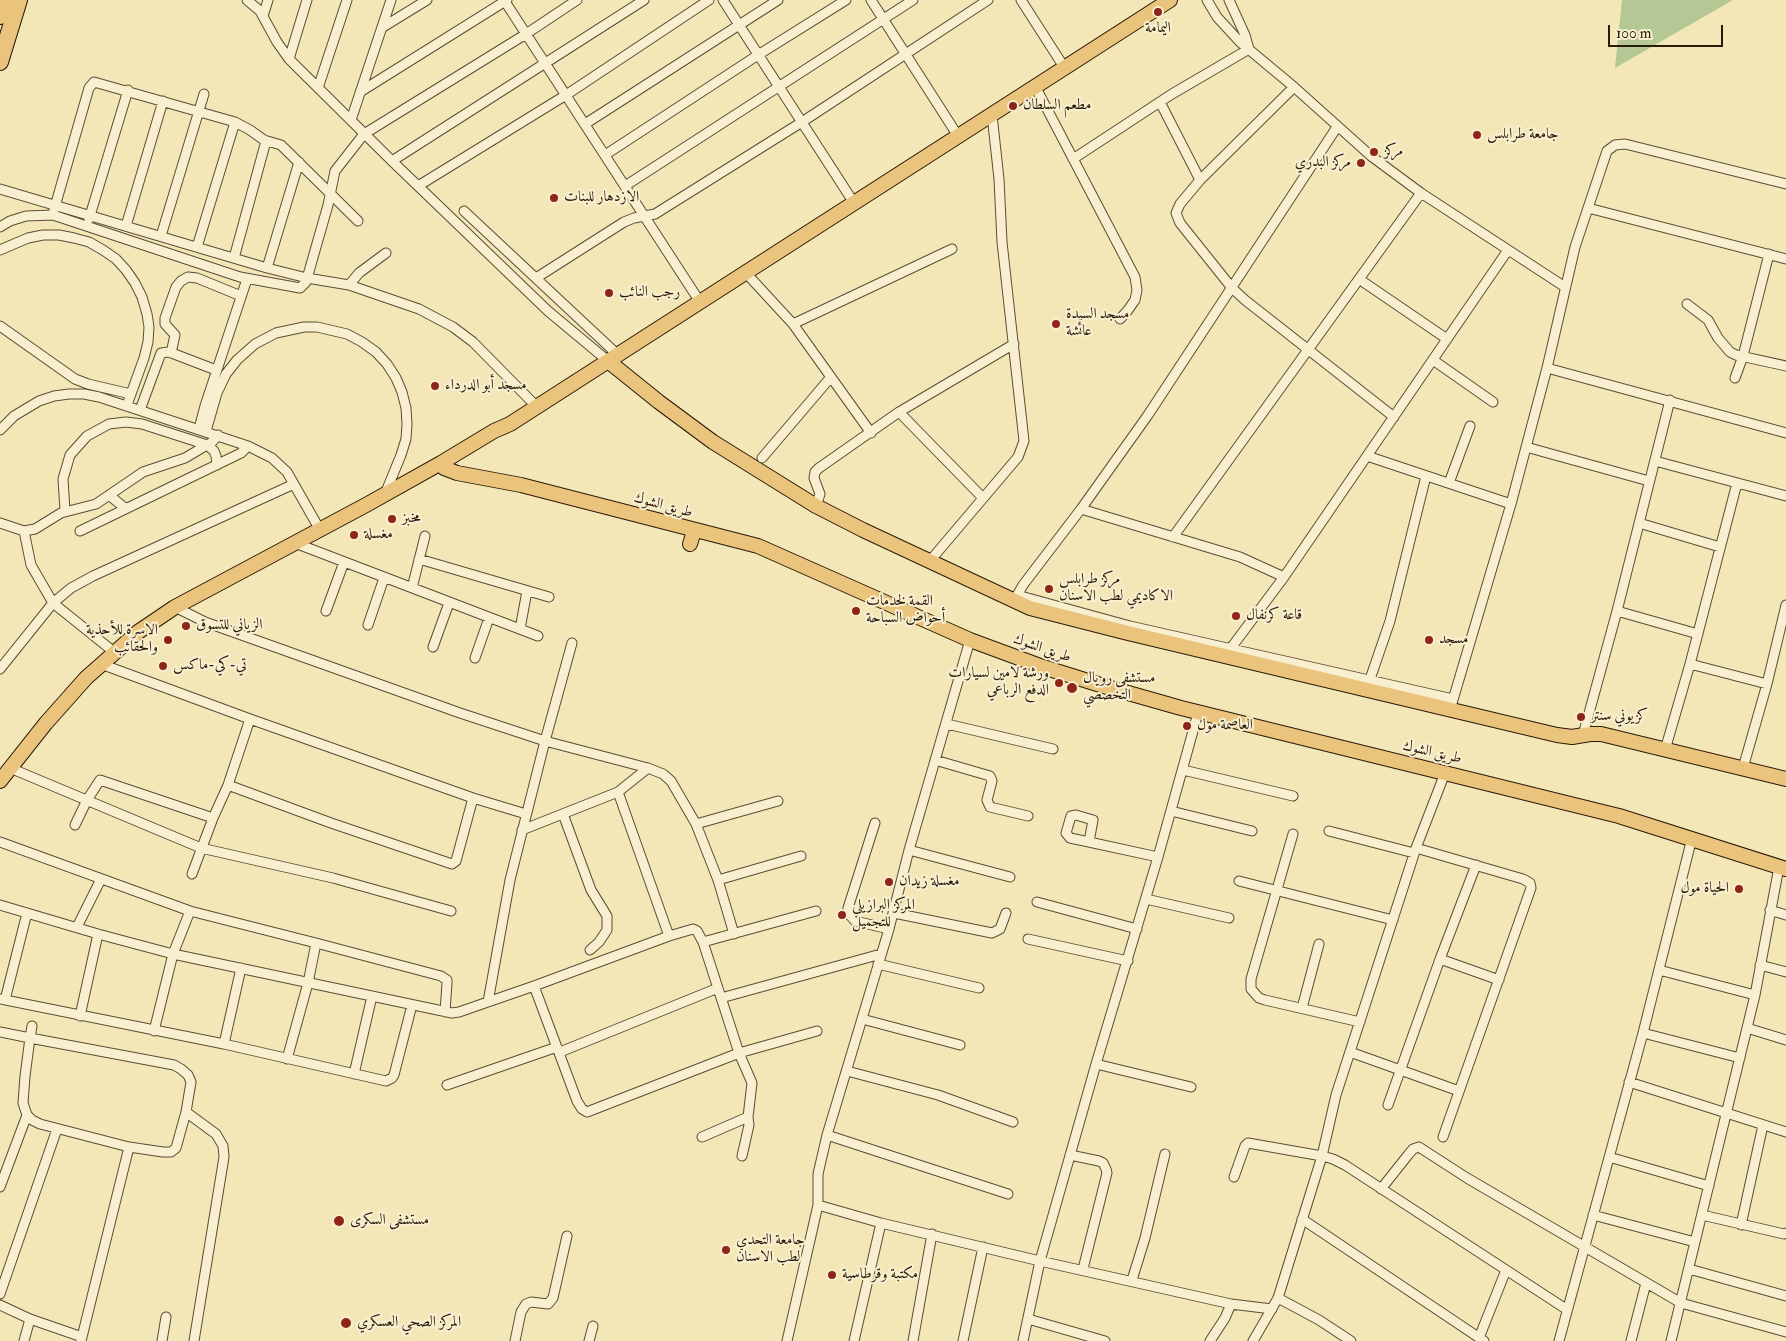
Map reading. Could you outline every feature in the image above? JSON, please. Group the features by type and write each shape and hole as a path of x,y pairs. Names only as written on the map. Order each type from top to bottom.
{"highway":[{"path":"0,16 5,0"},
{"path":"0,62 19,0"}],"main road":[{"path":"366,505 389,498 442,466 494,431 510,424 1170,0"},
{"path":"613,358 659,402 713,442 816,506 929,562 1052,614 1452,704 1567,738 1601,734 1786,779"},
{"path":"0,781 72,693 101,664 138,632 175,607 295,544 384,494 442,466"},
{"name":"طريق الشوك","path":"442,466 457,473 537,489 692,537 746,543 773,552 970,640 1043,667 1140,697 1198,713 1446,772 1619,816 1783,868"}],"street":[{"path":"247,0 256,6 289,59 364,134 548,311 613,358"},
{"path":"263,16 268,0"},
{"path":"289,59 307,0"},
{"path":"318,88 347,0"},
{"path":"351,120 391,0"},
{"path":"383,27 427,0"},
{"path":"360,92 505,0 700,302"},
{"path":"0,227 10,221 26,216 53,215 246,279 276,282 296,288 305,285 335,171 364,134 526,34 577,0"},
{"path":"392,161 644,0"},
{"path":"418,186 566,95 709,0"},
{"path":"723,0 854,203"},
{"path":"585,124 778,0"},
{"path":"605,155 846,0"},
{"path":"871,0 958,136"},
{"path":"625,186 913,0"},
{"path":"536,278 624,222 655,214 802,122 988,0"},
{"path":"1021,0 1064,67"},
{"path":"1207,0 1226,28 1371,156 1420,194 1565,287"},
{"path":"1229,0 1245,35 1249,49"},
{"path":"1073,159 1160,102 1249,49"},
{"path":"53,215 91,84 94,82 128,90 235,122 266,141 281,145 358,221"},
{"path":"1035,86 1135,276 1137,290 1134,300 1120,319"},
{"path":"1294,87 1200,180 1180,204 1176,213 1180,224 1232,288 1259,312 1394,416"},
{"path":"87,225 128,90"},
{"path":"161,236 204,94"},
{"path":"126,226 163,101"},
{"path":"1160,102 1200,180"},
{"path":"929,562 1018,457 1023,447 1024,436 1002,242 999,179 992,115"},
{"path":"197,247 235,122"},
{"path":"1016,598 1148,414 1337,127"},
{"path":"234,258 266,141"},
{"path":"1452,704 1511,504 1548,368 1565,287 1607,151 1620,144 1786,184"},
{"path":"267,268 299,162"},
{"path":"0,189 267,268 349,285 419,308 453,326 483,351 537,407"},
{"path":"1173,537 1420,194"},
{"path":"1588,208 1786,259"},
{"path":"464,211 536,278 613,358"},
{"path":"0,250 28,238 59,235 89,242 109,254 126,270 135,283 148,314 148,342 127,405"},
{"path":"793,324 952,249"},
{"path":"1227,652 1284,578 1508,250"},
{"path":"349,285 359,273 386,253"},
{"path":"1735,378 1743,356 1769,254"},
{"path":"746,273 793,324 871,432"},
{"path":"171,353 175,335 165,324 165,318 178,284 188,277 196,278 241,296"},
{"path":"202,430 216,370 246,279"},
{"path":"1359,279 1447,339"},
{"path":"1686,304 1708,320 1724,347 1736,355 1786,366"},
{"path":"148,314 165,318"},
{"path":"0,326 75,379 131,394"},
{"path":"202,430 226,374 236,360 255,344 276,333 304,327 348,334 376,352 387,364 399,385 406,408 406,439 384,494"},
{"path":"816,506 820,494 814,478 817,470 899,412 1014,344"},
{"path":"140,410 159,355 164,352 216,370"},
{"path":"1433,360 1493,402"},
{"path":"1548,368 1786,432"},
{"path":"762,458 831,377"},
{"path":"0,430 25,408 54,396 84,394 99,396 218,435 266,454 280,464 294,484 320,530"},
{"path":"1583,735 1617,611 1670,400"},
{"path":"899,412 983,498"},
{"path":"65,512 62,487 67,462 80,441 101,427 118,423 134,423 207,445 216,456 217,465"},
{"path":"1449,483 1470,426"},
{"path":"0,523 24,531 40,527 52,517 87,507 109,496 143,472 180,461 207,445 218,435"},
{"path":"80,531 242,453 248,446"},
{"path":"1526,447 1650,481"},
{"path":"1367,456 1511,504"},
{"path":"1655,461 1786,496"},
{"path":"1368,685 1390,621 1426,476"},
{"path":"1665,750 1690,664 1737,483"},
{"path":"0,669 53,603 71,588 92,576 294,484"},
{"path":"109,496 126,509"},
{"path":"1081,509 1240,557 1284,578"},
{"path":"1639,524 1720,547"},
{"path":"24,531 31,565 53,603 114,652"},
{"path":"412,588 425,536"},
{"path":"295,544 538,636"},
{"path":"419,559 549,597"},
{"path":"326,611 344,562"},
{"path":"368,625 384,578"},
{"path":"520,629 528,591"},
{"path":"433,647 450,602"},
{"path":"1743,768 1767,684 1786,605"},
{"path":"175,607 205,622 460,713 663,774 671,781 696,824 718,880 734,934"},
{"path":"1617,611 1698,634"},
{"path":"475,658 490,618"},
{"path":"787,1341 818,1205 818,1174 826,1135 894,913 909,850 970,640"},
{"path":"488,1002 510,880 545,740 572,644"},
{"path":"101,664 473,798 526,814"},
{"path":"1690,664 1767,684"},
{"path":"1023,1341 1040,1261 1096,1064 1172,811 1198,713"},
{"path":"192,874 228,784 250,719"},
{"path":"946,724 1053,749"},
{"path":"935,760 990,776 992,781 987,800 990,807 1028,816"},
{"path":"10,768 201,848 333,878 451,911"},
{"path":"522,830 618,792 648,768"},
{"path":"1183,770 1293,796"},
{"path":"1253,1341 1278,1298 1322,1156 1334,1104 1350,1052 1415,851 1446,772"},
{"path":"75,825 97,782 100,780 213,818"},
{"path":"228,784 331,824 452,864 456,861 473,798"},
{"path":"618,792 669,936"},
{"path":"696,824 778,801"},
{"path":"1172,811 1252,831"},
{"path":"563,814 591,890 607,916 607,930 599,942 590,950"},
{"path":"875,823 848,913 855,921 889,929"},
{"path":"1329,831 1476,865 1523,878 1531,886 1531,891 1443,1137"},
{"path":"1293,834 1251,979 1252,989 1259,998 1360,1022"},
{"path":"1559,1341 1566,1309 1643,1033 1692,838"},
{"path":"0,842 190,911 316,942 445,978 447,983 444,1012"},
{"path":"1089,842 1158,857"},
{"path":"909,850 1010,877"},
{"path":"718,880 801,856"},
{"path":"1388,1105 1476,865"},
{"path":"1671,1341 1747,1028 1770,910 1783,868"},
{"path":"77,927 101,879"},
{"path":"1239,881 1394,920"},
{"path":"1146,899 1229,918"},
{"path":"1038,902 1137,929"},
{"path":"0,905 173,954 444,1012 460,1012 693,929 697,931 703,942 739,1053 753,1087 748,1118 749,1127 742,1156"},
{"path":"1770,910 1786,915"},
{"path":"154,1031 173,954 190,911"},
{"path":"703,942 816,911"},
{"path":"27,913 3,999 224,1044 386,1081 392,1078 412,1005"},
{"path":"894,913 992,933 1000,929 1006,913"},
{"path":"80,1016 98,934"},
{"path":"1028,939 1128,961"},
{"path":"287,1059 308,983 316,942"},
{"path":"1302,1008 1319,944"},
{"path":"721,998 881,954"},
{"path":"1440,959 1499,980"},
{"path":"878,964 979,988"},
{"path":"1760,965 1786,972"},
{"path":"224,1044 241,968"},
{"path":"1659,970 1754,994"},
{"path":"534,986 577,1101 582,1109 587,1112 739,1053 817,1031"},
{"path":"447,1085 558,1050 718,988"},
{"path":"354,1074 372,996"},
{"path":"862,1019 960,1045"},
{"path":"0,1032 30,1038 174,1065 181,1069 188,1075 191,1082 186,1112 176,1148 171,1152 129,1147 35,1122 27,1115 23,1103 24,1076 30,1038 32,1026"},
{"path":"1747,1028 1786,1040"},
{"path":"1643,1033 1740,1058"},
{"path":"1350,1052 1459,1091"},
{"path":"1096,1064 1191,1086"},
{"path":"847,1071 938,1095 1013,1122"},
{"path":"1629,1082 1786,1132"},
{"path":"186,1112 216,1134 223,1146 224,1157 194,1341"},
{"path":"0,1187 27,1115"},
{"path":"702,1137 748,1118"},
{"path":"1742,1225 1763,1125"},
{"path":"0,1294 57,1129"},
{"path":"826,1135 1008,1194"},
{"path":"1234,1177 1248,1143 1322,1156 1345,1165 1566,1309"},
{"path":"0,1305 81,1339 129,1147"},
{"path":"1381,1190 1413,1149 1419,1148 1584,1248 1681,1303 1786,1332"},
{"path":"1132,1280 1147,1229 1165,1154"},
{"path":"1070,1155 1099,1161 1103,1163 1106,1169 1083,1269"},
{"path":"1609,1157 1709,1186"},
{"path":"818,1205 881,1223 1040,1261 1132,1280 1231,1304 1272,1309"},
{"path":"1593,1215 1695,1242"},
{"path":"1702,1215 1786,1233"},
{"path":"1302,1219 1481,1339 1506,1270"},
{"path":"854,1341 881,1223"},
{"path":"913,1341 932,1234"},
{"path":"515,1341 521,1312 526,1304 531,1302 548,1304 553,1298 567,1236"},
{"path":"963,1341 983,1247"},
{"path":"1689,1269 1786,1296"},
{"path":"1631,1341 1646,1284"},
{"path":"1278,1298 1319,1320 1336,1337 1350,1341"},
{"path":"1210,1341 1225,1318 1231,1304"},
{"path":"162,1341 166,1317"},
{"path":"24,1341 30,1319"},
{"path":"1028,1319 1089,1339 1106,1341"},
{"path":"589,1341 593,1326"}],"green space":[{"path":"1622,0 1733,0 1615,68"}],"place":[{"name":"اليمامة","path":"1158,12"},
{"name":"مطعم السلطان","path":"1013,106"},
{"name":"جامعة طرابلس","path":"1477,135"},
{"name":"مركز","path":"1374,152"},
{"name":"مركز البدري","path":"1361,163"},
{"name":"الازدهار للبنات","path":"554,198"},
{"name":"رجب النائب","path":"609,293"},
{"name":"مسجد السيدة عائشة","path":"1056,324"},
{"name":"مسجد أبو الدرداء","path":"435,386"},
{"name":"مخبز","path":"392,519"},
{"name":"مغسلة","path":"354,535"},
{"name":"مركز طرابلس الاكاديمي لطب الاسنان","path":"1049,589"},
{"name":"القمة لخدمات أحواض السباحة","path":"856,611"},
{"name":"قاعة كرنفال","path":"1236,616"},
{"name":"الزياني للتسوق","path":"186,626"},
{"name":"الاسرة للأحذية والحقائب","path":"168,640"},
{"name":"مسجد","path":"1429,640"},
{"name":"تي-كي-ماكس","path":"163,666"},
{"name":"ورشة لامين لسيارات الدفع الرباعي","path":"1059,683"},
{"name":"مستشفى رويال التخصصي","path":"1072,688"},
{"name":"كزيوني سنتر","path":"1581,717"},
{"name":"العاصمة مول","path":"1187,726"},
{"name":"مغسلة زيدان","path":"889,882"},
{"name":"الحياة مول","path":"1739,889"},
{"name":"المركز البرازيلي للتجميل","path":"842,915"},
{"name":"مستشفى السكرى","path":"339,1221"},
{"name":"جامعة التحدي لطب الاسنان","path":"726,1250"},
{"name":"مكتبة وقرطاسية","path":"832,1275"},
{"name":"المركز الصحي العسكري","path":"346,1323"}]}
